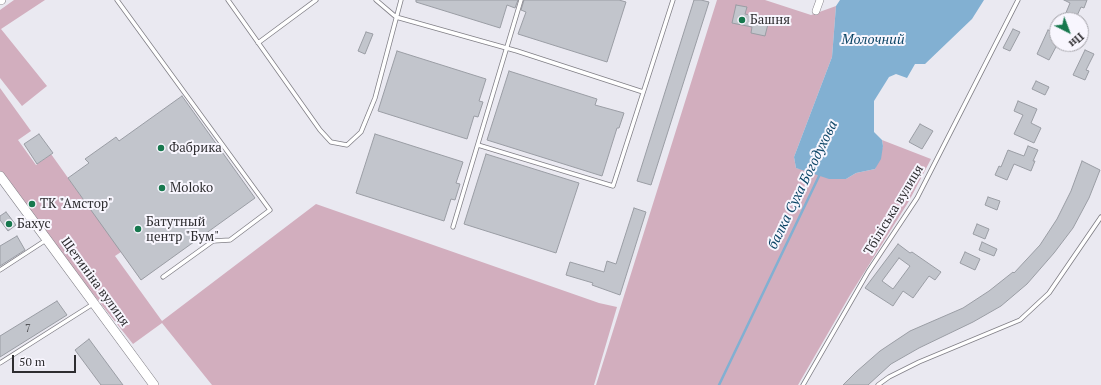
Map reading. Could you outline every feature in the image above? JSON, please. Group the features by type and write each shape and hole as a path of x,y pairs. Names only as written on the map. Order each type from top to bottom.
{"street":[{"path":"816,11 820,0"},
{"name":"Щетиніна вулиця","path":"0,177 154,385"}],"lane":[{"path":"117,0 270,210 230,240 213,241 163,277"},
{"path":"228,0 320,130 331,142 347,145 361,132 375,98 401,0"},
{"path":"258,43 316,0"},
{"path":"376,0 396,17 507,48 643,92"},
{"path":"453,228 521,0"},
{"path":"478,145 613,186 673,1 667,0"},
{"name":"Тбіліська вулиця","path":"803,385 815,361 868,272 917,198 1018,0"},
{"path":"878,385 889,377 919,362 1020,320 1049,293 1101,217"},
{"path":"0,270 47,239"},
{"path":"0,364 94,304"}],"shaded area":[{"path":"14,0 45,0 1,29 47,86 22,106 0,78 0,10"},
{"path":"717,0 765,0 811,15 836,6 832,57 794,157 796,168 846,179 856,173 875,169 883,146 882,140 931,159 909,201 850,295 798,385 596,385"},
{"path":"0,88 31,131 18,140 36,165 51,154 91,210 138,177 185,248 141,280 121,252 115,256 162,321 316,204 599,303 617,307 594,385 212,385 162,323 133,344 17,199 0,175"}],"water":[{"name":"Молочний","path":"840,0 984,0 972,19 925,64 915,64 907,78 896,74 889,77 874,101 874,132 882,140 883,146 881,159 875,169 856,173 846,179 829,179 796,168 794,157 832,57 836,6"}],"building":[{"path":"416,0 518,0 515,8 507,5 500,28 416,2"},
{"path":"524,0 619,0 626,2 607,62 518,34 526,12 521,10"},
{"path":"694,0 709,2 651,185 637,181"},
{"path":"1064,0 1087,0 1084,8 1081,7 1079,12 1066,12 1070,3"},
{"name":"Башня","path":"736,5 747,7 745,14 769,20 765,36 751,33 752,27 732,23"},
{"path":"1013,29 1020,32 1010,51 1003,48"},
{"path":"1049,30 1049,52 1053,52 1049,60 1037,54"},
{"path":"366,32 373,34 365,54 358,51"},
{"path":"397,51 486,79 479,101 483,102 478,117 474,116 467,139 378,111"},
{"path":"1084,52 1094,54 1086,70 1089,71 1085,80 1073,75"},
{"path":"509,71 597,99 595,105 624,113 619,128 617,128 602,176 487,140"},
{"path":"1036,81 1049,87 1045,95 1032,89"},
{"name":"Moloko","path":"182,96 255,198 141,280 68,178 89,163 85,159 116,137 119,141"},
{"path":"1018,101 1037,109 1031,123 1041,128 1034,143 1014,134 1023,115 1014,111"},
{"path":"920,124 933,131 922,149 909,142"},
{"path":"39,134 53,153 37,164 24,144"},
{"path":"375,134 463,162 456,183 460,184 455,200 451,199 444,221 356,193"},
{"path":"1028,146 1038,150 1033,161 1035,161 1031,171 1014,164 1007,180 995,175 999,166 1001,167 1008,150 1024,156"},
{"path":"486,154 579,183 556,253 464,224"},
{"path":"1082,161 1100,170 1089,198 1073,228 1027,284 1001,306 891,364 868,385 843,385 880,351 910,331 963,308 989,291 1013,272 1014,273 1040,245 1057,219 1071,191"},
{"path":"988,197 1000,201 997,210 985,205"},
{"path":"634,208 646,212 620,295 592,285 593,283 566,275 570,262 604,272 607,261 616,264"},
{"path":"6,212 16,225 8,231 0,220 0,216"},
{"path":"977,224 989,229 985,239 973,234"},
{"path":"17,236 25,250 0,266 0,246"},
{"path":"982,242 997,249 994,256 979,250"},
{"path":"898,244 941,272 935,280 929,276 913,298 903,291 893,306 865,288","holes":["899,258 910,266 893,289 882,281"]},
{"path":"965,252 980,259 975,270 960,263"},
{"path":"57,301 67,315 0,357 0,336"},
{"path":"89,339 123,385 101,385 75,350"}],"waterway":[{"name":"балка Суха Богодухова","path":"719,385 820,174"}],"place":[{"name":"Башня","path":"742,20"},
{"name":"Фабрика","path":"161,148"},
{"name":"Moloko","path":"162,188"},
{"name":"ТК \"Амстор\"","path":"32,204"},
{"name":"Бахус","path":"9,224"},
{"name":"Батутный центр \"Бум\"","path":"138,229"}]}
